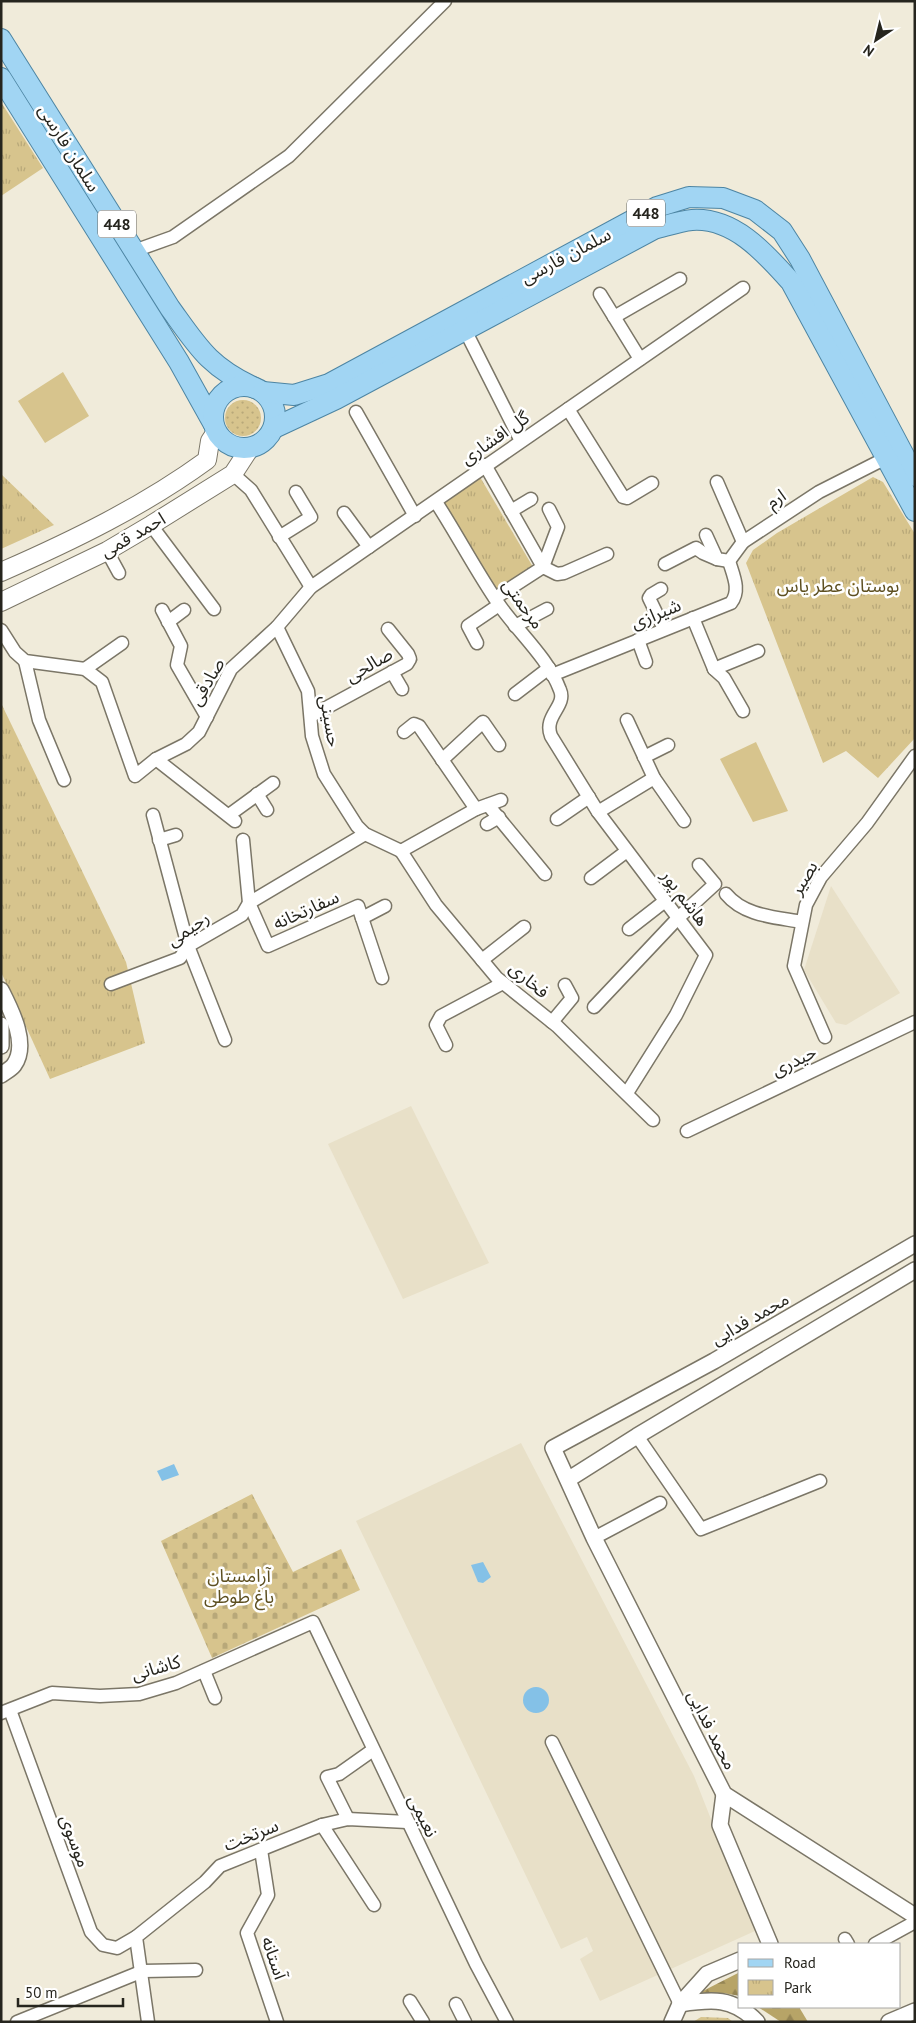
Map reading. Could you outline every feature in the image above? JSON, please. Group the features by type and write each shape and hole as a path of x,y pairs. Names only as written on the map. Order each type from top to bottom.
{"main road":[{"name":"سلمان فارسی","path":"1,39 170,308 199,348 218,368 259,390 294,395 329,384 657,207 689,198 723,198 755,210 782,231 800,259 915,476"},
{"name":"سلمان فارسی","path":"1,78 179,362 214,428"},
{"name":"سلمان فارسی","path":"274,428 336,399 654,229 693,220 718,224 740,234 763,251 791,282 888,457 915,511"},
{"path":"236,386 259,390 274,408 274,428 260,444 250,448 230,446 214,428 215,404 227,390 236,386"},
{"name":"احمد قمی","path":"1,572 42,554 172,485 206,460 214,428"},
{"name":"احمد قمی","path":"1,602 107,551 151,525 233,474 250,448"}],"street":[{"path":"134,251 173,237 289,156 445,1"},
{"path":"614,317 680,279"},
{"name":"گل افشاری","path":"277,627 311,587 743,288"},
{"path":"600,294 640,359"},
{"path":"465,330 521,441"},
{"path":"568,409 623,497 627,498 652,483"},
{"path":"356,412 415,516"},
{"name":"ارم","path":"723,560 743,542 819,492 888,457"},
{"path":"485,465 544,567 557,574 564,573 607,554"},
{"path":"233,474 251,490 311,587"},
{"path":"717,482 743,542"},
{"path":"279,537 311,517 296,492"},
{"path":"511,511 531,499"},
{"name":"مرحمتی","path":"436,502 497,602 551,672 561,691 562,699 549,722 548,728"},
{"path":"477,643 468,626 544,567 558,527 549,509"},
{"path":"344,512 369,547"},
{"path":"151,525 214,609"},
{"path":"706,535 723,560"},
{"path":"670,558 696,548 723,560"},
{"path":"107,551 119,573"},
{"name":"شیرازی","path":"515,694 551,672 731,603 736,597 737,587 723,560"},
{"path":"661,589 649,598 664,630"},
{"path":"515,626 547,609"},
{"path":"162,610 181,646 177,665 207,717"},
{"path":"168,622 184,610"},
{"path":"692,618 714,669 724,678 743,711"},
{"name":"حسینی","path":"277,627 308,691 312,736 324,774 364,834 401,851"},
{"name":"صادقی","path":"85,669 102,682 135,776 156,759 186,744 199,732 231,669 277,627"},
{"name":"صالحی","path":"311,716 407,664 410,659 388,629"},
{"path":"1,630 15,652 25,661 85,669 122,643"},
{"path":"638,640 646,662"},
{"path":"714,669 758,651"},
{"path":"25,661 39,720 64,780"},
{"path":"392,672 402,689"},
{"path":"627,720 654,778 684,821"},
{"path":"442,760 483,722 499,745"},
{"path":"404,732 417,724 442,760 482,807 499,817 545,874"},
{"name":"هاشم پور","path":"548,728 598,812 706,955 676,1015 627,1093"},
{"path":"644,756 668,744"},
{"name":"بصیر","path":"825,1037 794,966 802,922 812,891 821,877 867,823 915,756"},
{"path":"156,759 232,818 257,794 273,783"},
{"path":"598,812 654,778"},
{"path":"257,794 267,810"},
{"path":"556,819 589,797"},
{"path":"401,851 482,807 501,800"},
{"path":"153,815 188,946 225,1040"},
{"path":"487,824 499,817"},
{"name":"رحیمی","path":"112,984 180,958 188,946 242,915 249,903 364,834"},
{"path":"159,840 176,835"},
{"path":"243,840 249,903"},
{"name":"فخاری","path":"401,851 436,905 503,983 552,1022 653,1120"},
{"path":"591,878 627,851"},
{"path":"594,1007 678,918 714,884 699,865"},
{"path":"726,894 732,902 748,912 802,922"},
{"path":"629,929 664,901"},
{"name":"سفارتخانه","path":"249,903 268,946 358,906 382,978"},
{"path":"362,918 385,906"},
{"path":"482,960 524,927"},
{"path":"446,1045 436,1025 441,1016 503,983"},
{"path":"552,1022 572,998 565,985"},
{"path":"1,990 16,1027 20,1048 14,1066 1,1075"},
{"name":"حیدری","path":"687,1131 915,1022"},
{"path":"1,1025 1,1046"},
{"name":"محمد فدایی","path":"915,1244 714,1361 553,1448 569,1479 594,1538 724,1794 915,1916"},
{"path":"569,1479 637,1436 915,1270"},
{"path":"714,1361 728,1383"},
{"path":"637,1436 701,1529 820,1481"},
{"path":"594,1538 660,1503"},
{"name":"کاشانی","path":"5,1711 52,1693 100,1696 139,1694 176,1683 313,1622"},
{"name":"نعیمی","path":"313,1622 407,1822 476,1964 507,2022"},
{"path":"204,1671 215,1698"},
{"name":"موسوی","path":"5,1711 91,1932 103,1945 117,1948 136,1937"},
{"path":"552,1742 680,2004"},
{"path":"348,1819 327,1777 339,1774 373,1750"},
{"path":"724,1794 720,1825 770,1943"},
{"name":"سرتخت","path":"136,1937 205,1882 220,1866 322,1825 348,1819 407,1822"},
{"path":"322,1825 374,1905"},
{"name":"آستانه","path":"261,1850 268,1894 247,1933 278,2022"},
{"path":"876,1943 915,1922"},
{"path":"136,1937 143,1971 148,2022"},
{"path":"672,2022 680,2004 707,1974 738,1961"},
{"path":"17,2022 143,1971 196,1970"},
{"path":"680,2004 712,1999 738,2007"},
{"path":"410,2001 423,2022"},
{"path":"456,2004 464,2022"},
{"path":"739,2008 757,2022"},
{"path":"889,2022 910,2016"}],"shaded area":[{"path":"831,886 900,993 846,1025 836,1023 804,970"},
{"path":"411,1106 489,1263 403,1299 328,1144"},
{"path":"521,1443 694,1776 755,1931 600,2001 580,1959 593,1951 587,1937 561,1949 356,1521"}],"green space":[{"path":"1,102 43,168 1,196"},
{"path":"63,372 89,416 45,443 18,401"},
{"path":"243,400 255,406 261,418 255,430 243,436 231,430 225,418 231,406"},
{"path":"1,474 54,525 1,549"},
{"path":"480,477 533,567 497,592 444,503"},
{"name":"بوستان عطر یاس","path":"873,477 883,482 915,534 915,738 878,778 846,751 823,763 746,563 753,550 777,533"},
{"path":"1,703 126,962 145,1043 50,1079 1,972"},
{"path":"756,742 788,811 753,822 720,759"},
{"name":"آرامستان باغ طوطی","path":"252,1494 293,1572 341,1549 360,1590 212,1658 161,1541"},
{"path":"738,1973 738,1996 723,1993 699,1993"},
{"path":"760,2008 800,2008 808,2022 781,2022"},
{"path":"701,2017 728,2018 733,2022 693,2022"}],"water":[{"path":"174,1464 179,1475 162,1481 157,1471"},
{"path":"483,1562 491,1577 483,1583 478,1582 471,1565"},
{"path":"536,1687 545,1691 549,1700 545,1709 536,1713 527,1709 523,1700 527,1691"}]}
